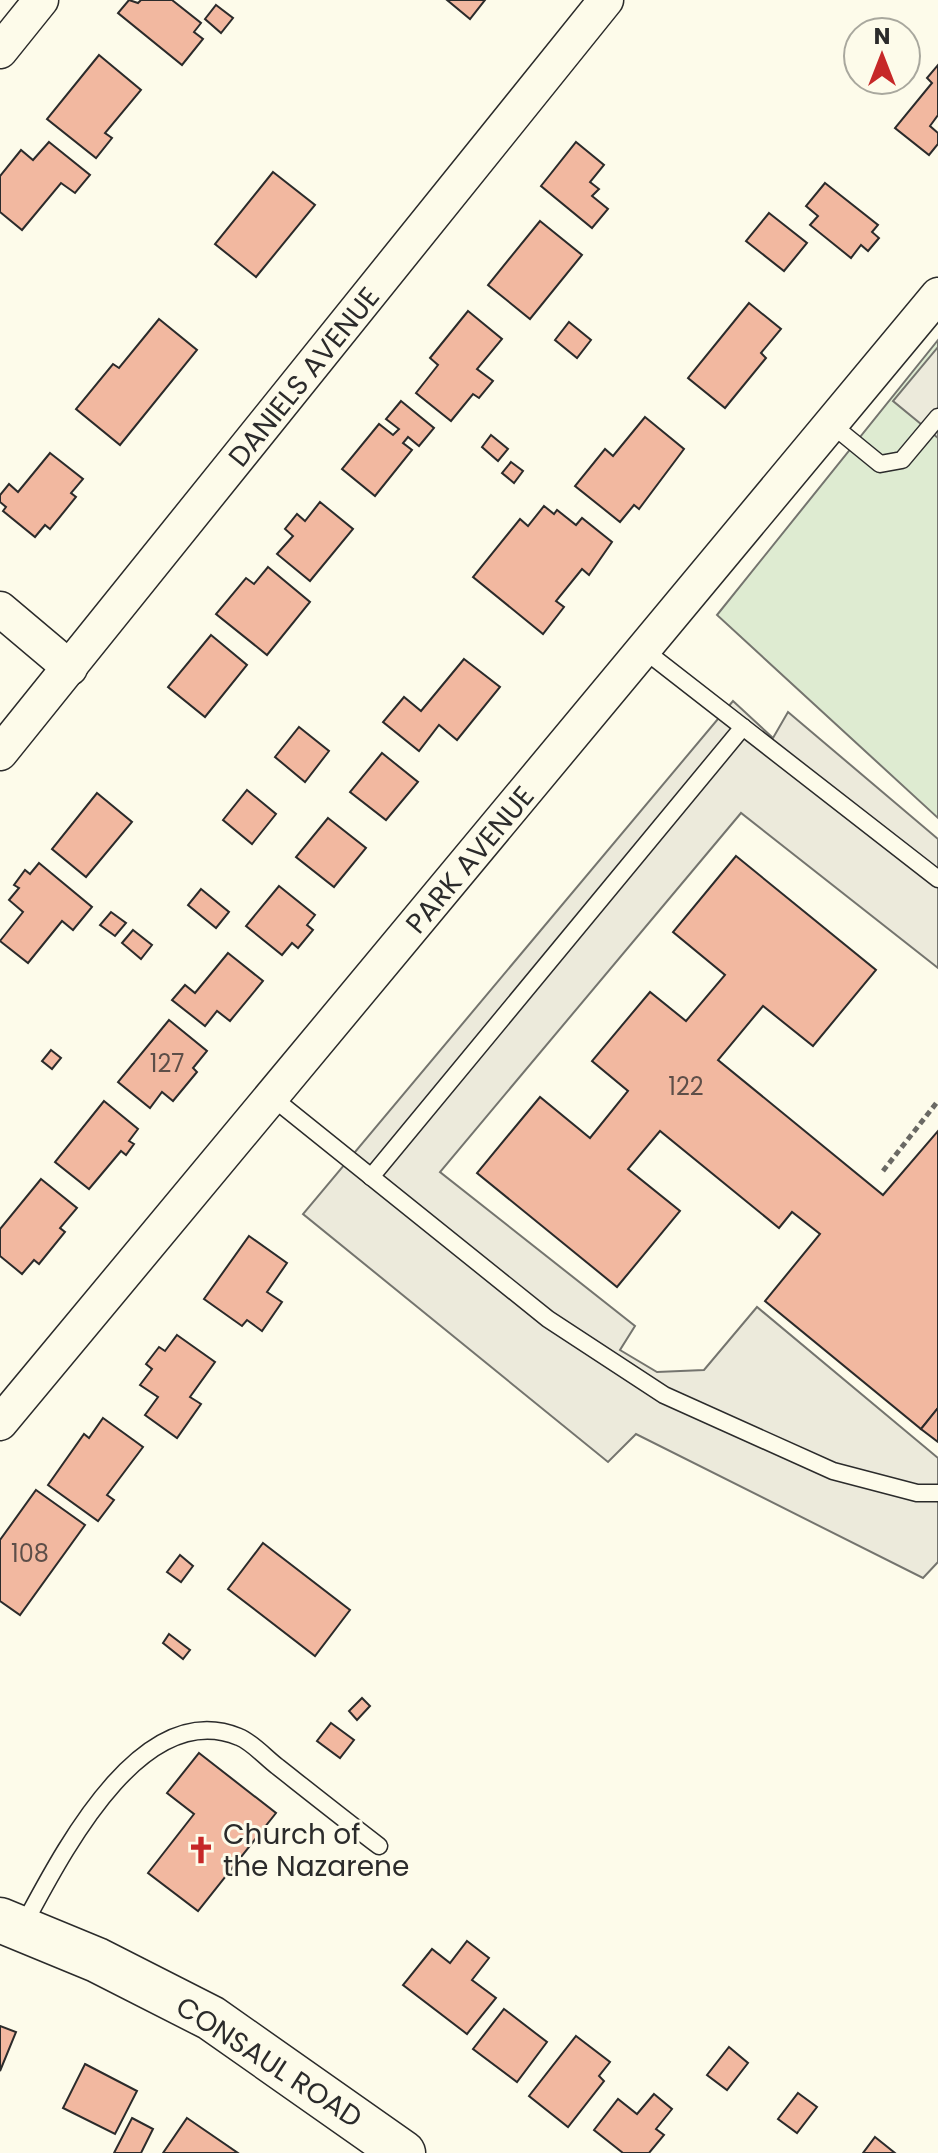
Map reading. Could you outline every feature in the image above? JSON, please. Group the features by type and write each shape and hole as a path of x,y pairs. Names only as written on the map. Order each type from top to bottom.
{"street":[{"path":"0,51 41,0"},
{"name":"DANIELS AVENUE","path":"0,753 606,0"},
{"name":"PARK AVENUE","path":"0,1423 938,295"},
{"path":"0,609 70,668"},
{"name":"CONSAUL ROAD","path":"11,1924 97,1960 211,2018 403,2153"}],"lane":[{"path":"831,424 880,464 902,460 938,417"},
{"path":"644,650 938,879"},
{"path":"371,1177 743,727"},
{"path":"273,1098 548,1319 664,1395 833,1471 917,1493 938,1493"},
{"path":"11,1924 72,1837 132,1765 165,1739 203,1731 240,1737 379,1846"}],"path":[{"path":"883,1171 938,1101"}],"green space":[{"path":"938,340 938,818 717,615"}],"shaded area":[{"path":"938,347 938,438 893,401"},
{"path":"733,701 773,738 788,712 938,839 938,968 741,813 440,1172 635,1326 620,1350 657,1372 704,1370 757,1307 938,1458 938,1562 923,1578 636,1434 608,1462 303,1214"}],"building":[{"path":"129,0 138,3 141,0 172,0 201,23 194,32 203,39 182,65 118,13"},
{"path":"447,0 485,0 470,19"},
{"path":"216,5 233,18 221,33 205,19"},
{"path":"99,55 141,90 105,133 112,138 96,158 47,119"},
{"path":"938,65 938,115 930,126 938,133 938,144 929,155 895,128 932,83 927,78"},
{"path":"49,142 90,175 75,193 61,183 22,230 0,212 0,176 21,150 33,160"},
{"path":"576,142 604,165 590,182 599,189 592,196 608,209 592,228 541,186"},
{"path":"273,172 315,205 256,277 215,244"},
{"path":"825,183 878,225 872,232 879,238 868,251 861,245 851,258 810,225 818,216 806,206"},
{"path":"769,213 807,243 784,271 746,241"},
{"path":"540,221 582,255 530,319 488,285"},
{"path":"749,303 781,329 761,353 766,358 725,408 688,378"},
{"path":"468,311 502,339 477,369 493,381 479,398 473,394 451,421 416,393 438,365 430,358"},
{"path":"159,319 197,350 120,445 76,409 113,364 119,368"},
{"path":"569,322 591,340 577,358 555,340"},
{"path":"401,401 434,428 419,446 408,437 403,443 412,450 375,496 342,469 379,424 393,435 399,429 386,419"},
{"path":"645,417 684,449 639,509 634,505 620,522 575,486 605,449 613,456"},
{"path":"491,435 508,449 498,461 482,447"},
{"path":"50,453 83,479 71,493 76,497 50,529 45,525 35,537 3,511 6,507 0,502 0,495 9,484 18,492"},
{"path":"511,462 523,471 514,483 502,473"},
{"path":"320,502 353,529 310,581 277,554 293,536 285,529 297,514 305,521"},
{"path":"544,506 554,514 557,510 576,525 582,518 612,542 589,575 582,569 556,601 564,607 543,634 473,577 520,519 528,526"},
{"path":"268,567 310,602 267,655 216,614 246,578 254,584"},
{"path":"211,635 247,665 205,717 168,687"},
{"path":"464,659 500,687 457,740 439,725 419,751 383,722 404,697 421,711"},
{"path":"299,727 329,751 305,782 275,757"},
{"path":"382,753 418,782 386,820 350,792"},
{"path":"247,790 276,814 252,844 223,820"},
{"path":"97,793 132,822 86,877 52,849"},
{"path":"328,818 366,848 334,887 296,857"},
{"path":"736,856 876,970 813,1046 763,1006 718,1060 883,1195 938,1131 938,1408 921,1429 765,1301 820,1234 792,1212 779,1228 660,1131 628,1169 680,1211 617,1287 477,1173 540,1097 590,1138 628,1091 592,1061 650,992 686,1021 725,975 673,932"},
{"path":"39,863 92,907 73,930 62,921 28,963 0,941 23,912 9,900 19,888 14,885 25,870 30,874"},
{"path":"279,886 315,915 307,925 313,930 298,948 292,943 282,955 246,926"},
{"path":"201,889 229,912 216,928 188,905"},
{"path":"111,912 126,923 115,936 100,925"},
{"path":"133,930 152,945 141,959 122,943"},
{"path":"228,953 263,981 230,1021 217,1011 205,1026 172,1000 185,985 195,993"},
{"path":"169,1020 207,1051 193,1068 197,1072 173,1101 162,1092 150,1108 118,1082"},
{"path":"51,1050 61,1058 52,1069 42,1061"},
{"path":"104,1101 138,1129 129,1141 134,1144 126,1155 121,1151 89,1189 55,1162"},
{"path":"41,1179 77,1208 60,1228 65,1232 39,1264 34,1260 22,1274 0,1256 0,1229"},
{"path":"249,1236 287,1263 267,1292 282,1302 262,1331 247,1320 242,1326 204,1299"},
{"path":"177,1335 215,1362 190,1397 201,1404 177,1438 145,1415 158,1397 140,1385 152,1369 146,1364 159,1347 165,1351"},
{"path":"938,1408 938,1442 921,1429"},
{"path":"103,1418 143,1447 107,1495 114,1500 98,1521 48,1485 84,1434 89,1438"},
{"path":"36,1490 85,1525 20,1615 0,1601 0,1540"},
{"path":"263,1543 350,1610 315,1656 228,1589"},
{"path":"180,1555 193,1566 181,1582 167,1572"},
{"path":"169,1634 190,1650 183,1659 163,1643"},
{"path":"362,1698 370,1706 357,1720 349,1711"},
{"path":"331,1723 354,1740 340,1758 317,1741"},
{"path":"199,1753 276,1813 198,1911 148,1873 194,1814 167,1793"},
{"path":"467,1941 489,1958 472,1980 496,1998 467,2034 403,1985 432,1949 450,1963"},
{"path":"504,2009 547,2042 517,2082 473,2049"},
{"path":"0,2026 16,2032 0,2071"},
{"path":"576,2036 610,2062 599,2076 604,2081 568,2127 529,2096"},
{"path":"729,2047 748,2063 727,2090 707,2075"},
{"path":"85,2064 137,2091 115,2134 63,2108"},
{"path":"798,2093 817,2107 797,2133 778,2119"},
{"path":"654,2094 672,2109 656,2129 664,2135 649,2153 623,2153 594,2130 618,2099 637,2114"},
{"path":"132,2118 153,2129 141,2153 114,2153"},
{"path":"187,2118 238,2153 163,2153"},
{"path":"875,2137 895,2153 863,2153"}],"place":[{"name":"Church of the Nazarene","path":"201,1850"}]}
